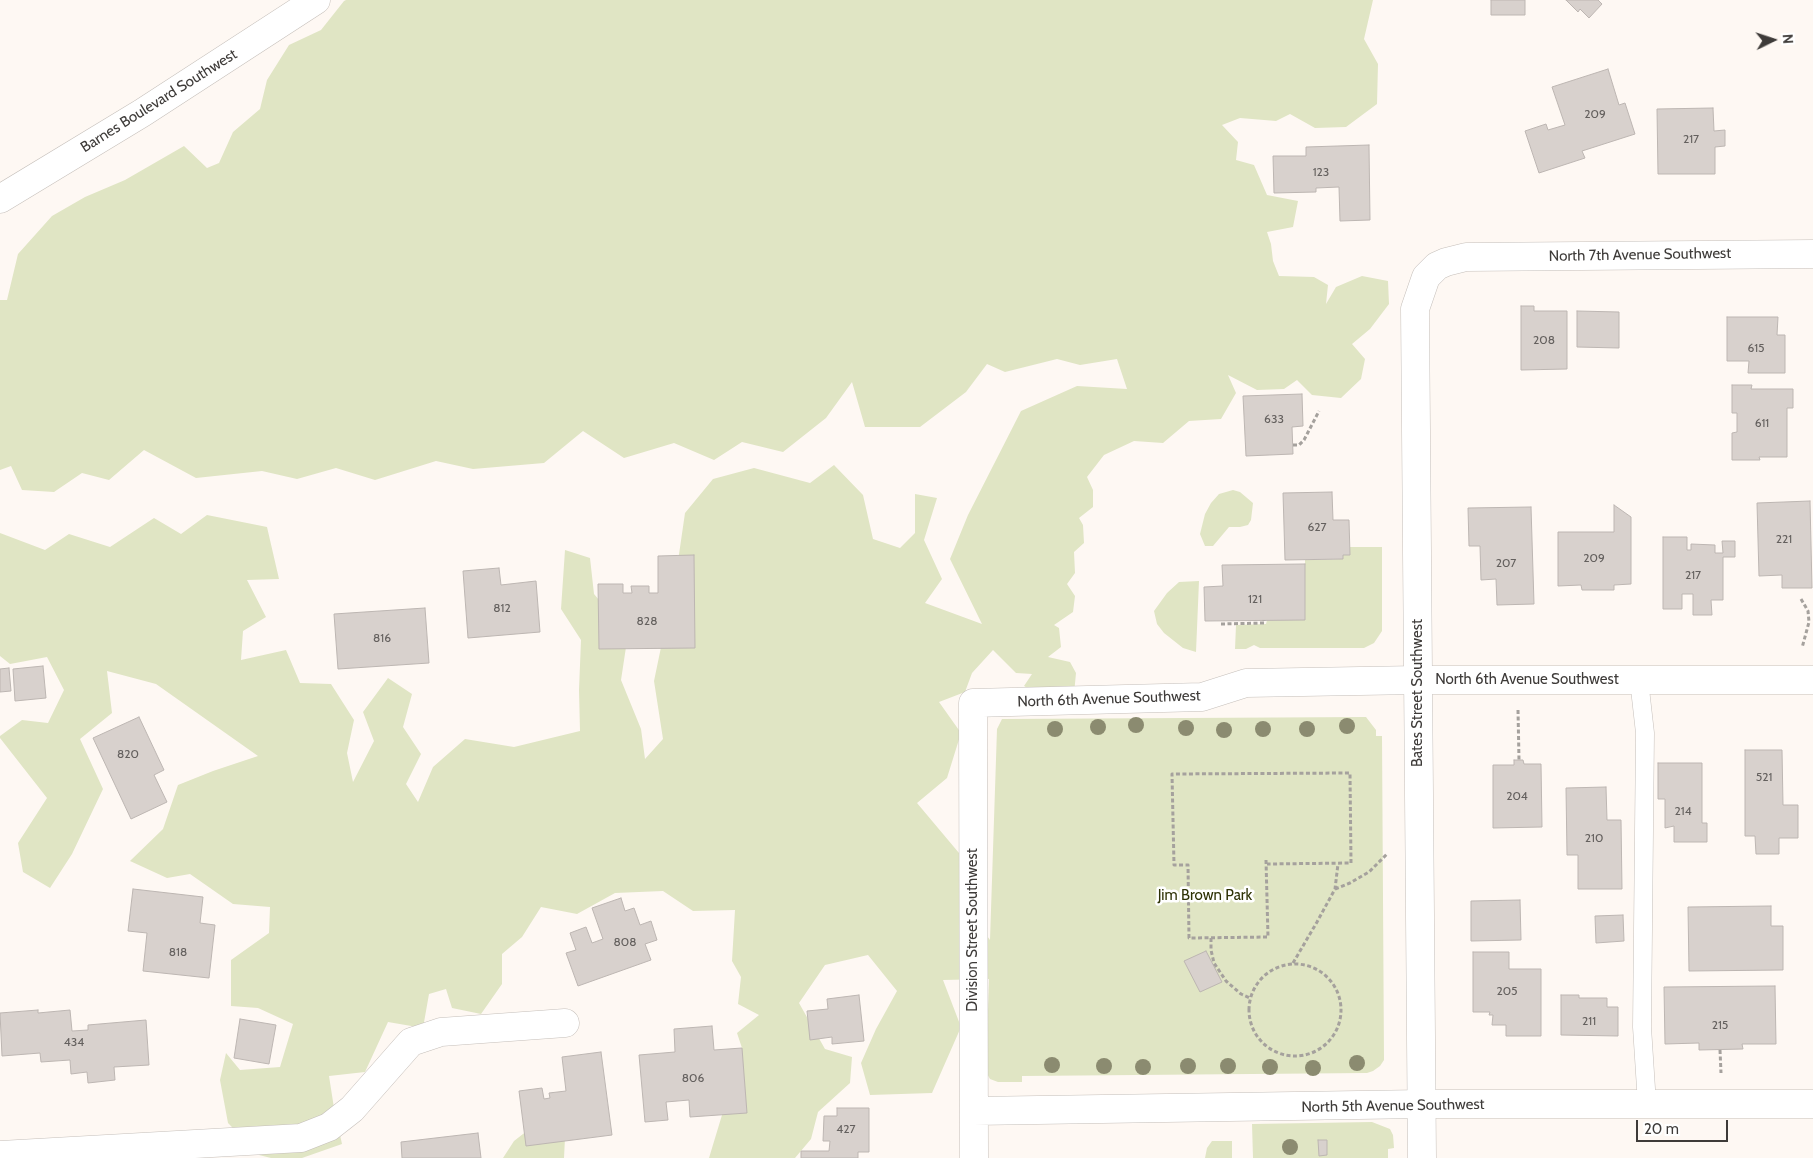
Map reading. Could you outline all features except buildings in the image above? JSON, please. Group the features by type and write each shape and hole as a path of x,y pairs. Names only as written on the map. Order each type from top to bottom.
{"street":[{"name":"Barnes Boulevard Southwest","path":"0,199 142,113 316,0"},
{"name":"North 7th Avenue Southwest","path":"1466,257 1813,254"},
{"name":"Bates Street Southwest","path":"1422,1158 1415,309 1426,277 1436,266 1466,257"},
{"name":"North 6th Avenue Southwest","path":"973,703 1202,697 1246,682 1813,680"},
{"name":"Division Street Southwest","path":"973,703 974,1158"},
{"path":"0,1155 301,1138 329,1127 352,1109 411,1042 440,1032 565,1023"},
{"name":"North 5th Avenue Southwest","path":"974,1111 1422,1104 1813,1104"}],"lane":[{"path":"1639,680 1645,732 1642,1027 1647,1104"}],"path":[{"path":"1293,445 1299,444 1304,440 1319,411"},
{"path":"1801,599 1808,611 1809,622 1802,648"},
{"path":"1221,624 1264,623 1264,620"},
{"path":"1518,710 1519,760"},
{"path":"1350,773 1352,864 1338,864 1266,862 1268,937 1189,938 1188,865 1174,865 1172,774 1350,773"},
{"path":"1335,889 1369,872 1386,854"},
{"path":"1292,964 1335,889 1338,864"},
{"path":"1211,938 1210,950 1214,963 1226,981 1240,994 1250,998"},
{"path":"1300,963 1315,968 1328,977 1336,989 1341,1004 1340,1019 1334,1034 1325,1046 1312,1053 1296,1056 1281,1054 1267,1048 1256,1037 1250,1023 1248,1008 1251,993 1259,979 1271,969 1285,964 1292,964 1300,963"},
{"path":"1720,1050 1721,1073"}],"green space":[{"name":"Jim Brown Park","path":"346,0 1373,0 1364,39 1378,64 1377,104 1346,127 1315,128 1290,114 1276,121 1240,118 1222,125 1238,142 1236,160 1254,165 1267,195 1298,201 1293,227 1267,232 1273,261 1279,276 1314,277 1328,285 1326,304 1336,287 1362,276 1388,281 1389,304 1370,329 1352,344 1365,359 1361,379 1341,398 1312,395 1297,380 1284,389 1257,390 1228,375 1236,393 1221,419 1189,421 1163,443 1134,441 1104,455 1087,477 1093,490 1093,507 1079,518 1083,525 1084,543 1074,552 1075,573 1067,584 1075,596 1073,612 1054,625 1059,628 1061,647 1048,657 1070,662 1076,673 1074,694 1046,699 1024,686 1032,674 1016,673 993,650 972,673 965,692 939,702 961,733 947,778 917,803 980,878 965,905 990,940 997,729 1002,719 1366,717 1376,730 1376,736 1382,736 1384,1060 1380,1066 1367,1073 1022,1076 1022,1082 998,1082 990,1079 986,1072 989,979 943,980 961,1027 932,1093 870,1095 861,1063 876,1029 897,991 868,955 825,965 799,1003 825,1049 852,1057 850,1083 818,1112 811,1139 795,1158 709,1158 722,1115 721,1099 735,1058 742,1048 737,1033 759,1015 738,1004 741,977 732,961 735,910 693,911 663,891 615,893 577,914 541,907 522,937 502,954 502,984 481,1014 452,1008 446,989 429,994 423,1028 388,1022 365,1072 329,1076 342,1144 302,1158 271,1158 259,1155 228,1123 220,1080 226,1053 240,1070 280,1067 293,1024 258,1008 231,1006 231,960 269,933 270,907 233,904 190,874 167,878 130,861 163,829 178,785 258,756 156,684 107,671 112,713 80,739 103,789 72,854 50,888 23,872 18,843 47,798 0,736 22,720 48,723 64,690 47,657 10,664 0,656 0,533 45,550 69,534 110,547 154,518 181,534 207,515 267,527 279,579 247,580 266,617 243,631 241,660 286,650 300,683 331,684 354,720 347,753 353,782 374,741 363,712 388,678 412,694 403,727 421,754 406,784 418,802 433,767 465,739 514,747 580,731 581,640 561,609 565,550 590,558 594,594 628,634 621,680 641,729 645,759 663,739 654,681 676,575 685,513 713,479 754,468 810,483 834,465 863,495 873,539 900,548 915,533 915,494 937,498 924,540 942,579 925,603 982,624 950,559 968,515 1021,411 1077,386 1127,389 1117,359 1080,365 1057,359 1005,372 987,364 966,392 920,427 865,427 852,382 826,418 783,452 742,442 714,460 674,443 624,458 583,431 544,463 473,469 436,461 375,480 336,468 297,479 262,471 196,478 144,450 109,480 82,473 54,492 22,490 11,466 0,470 0,300 7,300 18,254 52,216 85,197 125,180 184,146 207,168 219,163 233,132 260,109 267,80 289,45 321,30"},
{"path":"1233,490 1240,492 1253,503 1251,520 1248,525 1229,527 1213,546 1205,546 1200,534 1205,514 1219,494"},
{"path":"1350,547 1382,547 1382,631 1374,643 1364,648 1260,648 1254,645 1246,649 1235,649 1236,625 1266,624 1267,620 1305,619 1305,560 1342,559 1343,555 1350,554"},
{"path":"1199,581 1196,652 1183,648 1164,633 1157,624 1154,611 1167,593 1179,582"},
{"path":"1372,1122 1390,1129 1393,1135 1394,1148 1388,1149 1388,1158 1253,1158 1252,1124"},
{"path":"532,1127 565,1138 564,1158 503,1158 514,1141"},
{"path":"1212,1141 1232,1141 1232,1158 1205,1158 1207,1148"}]}
